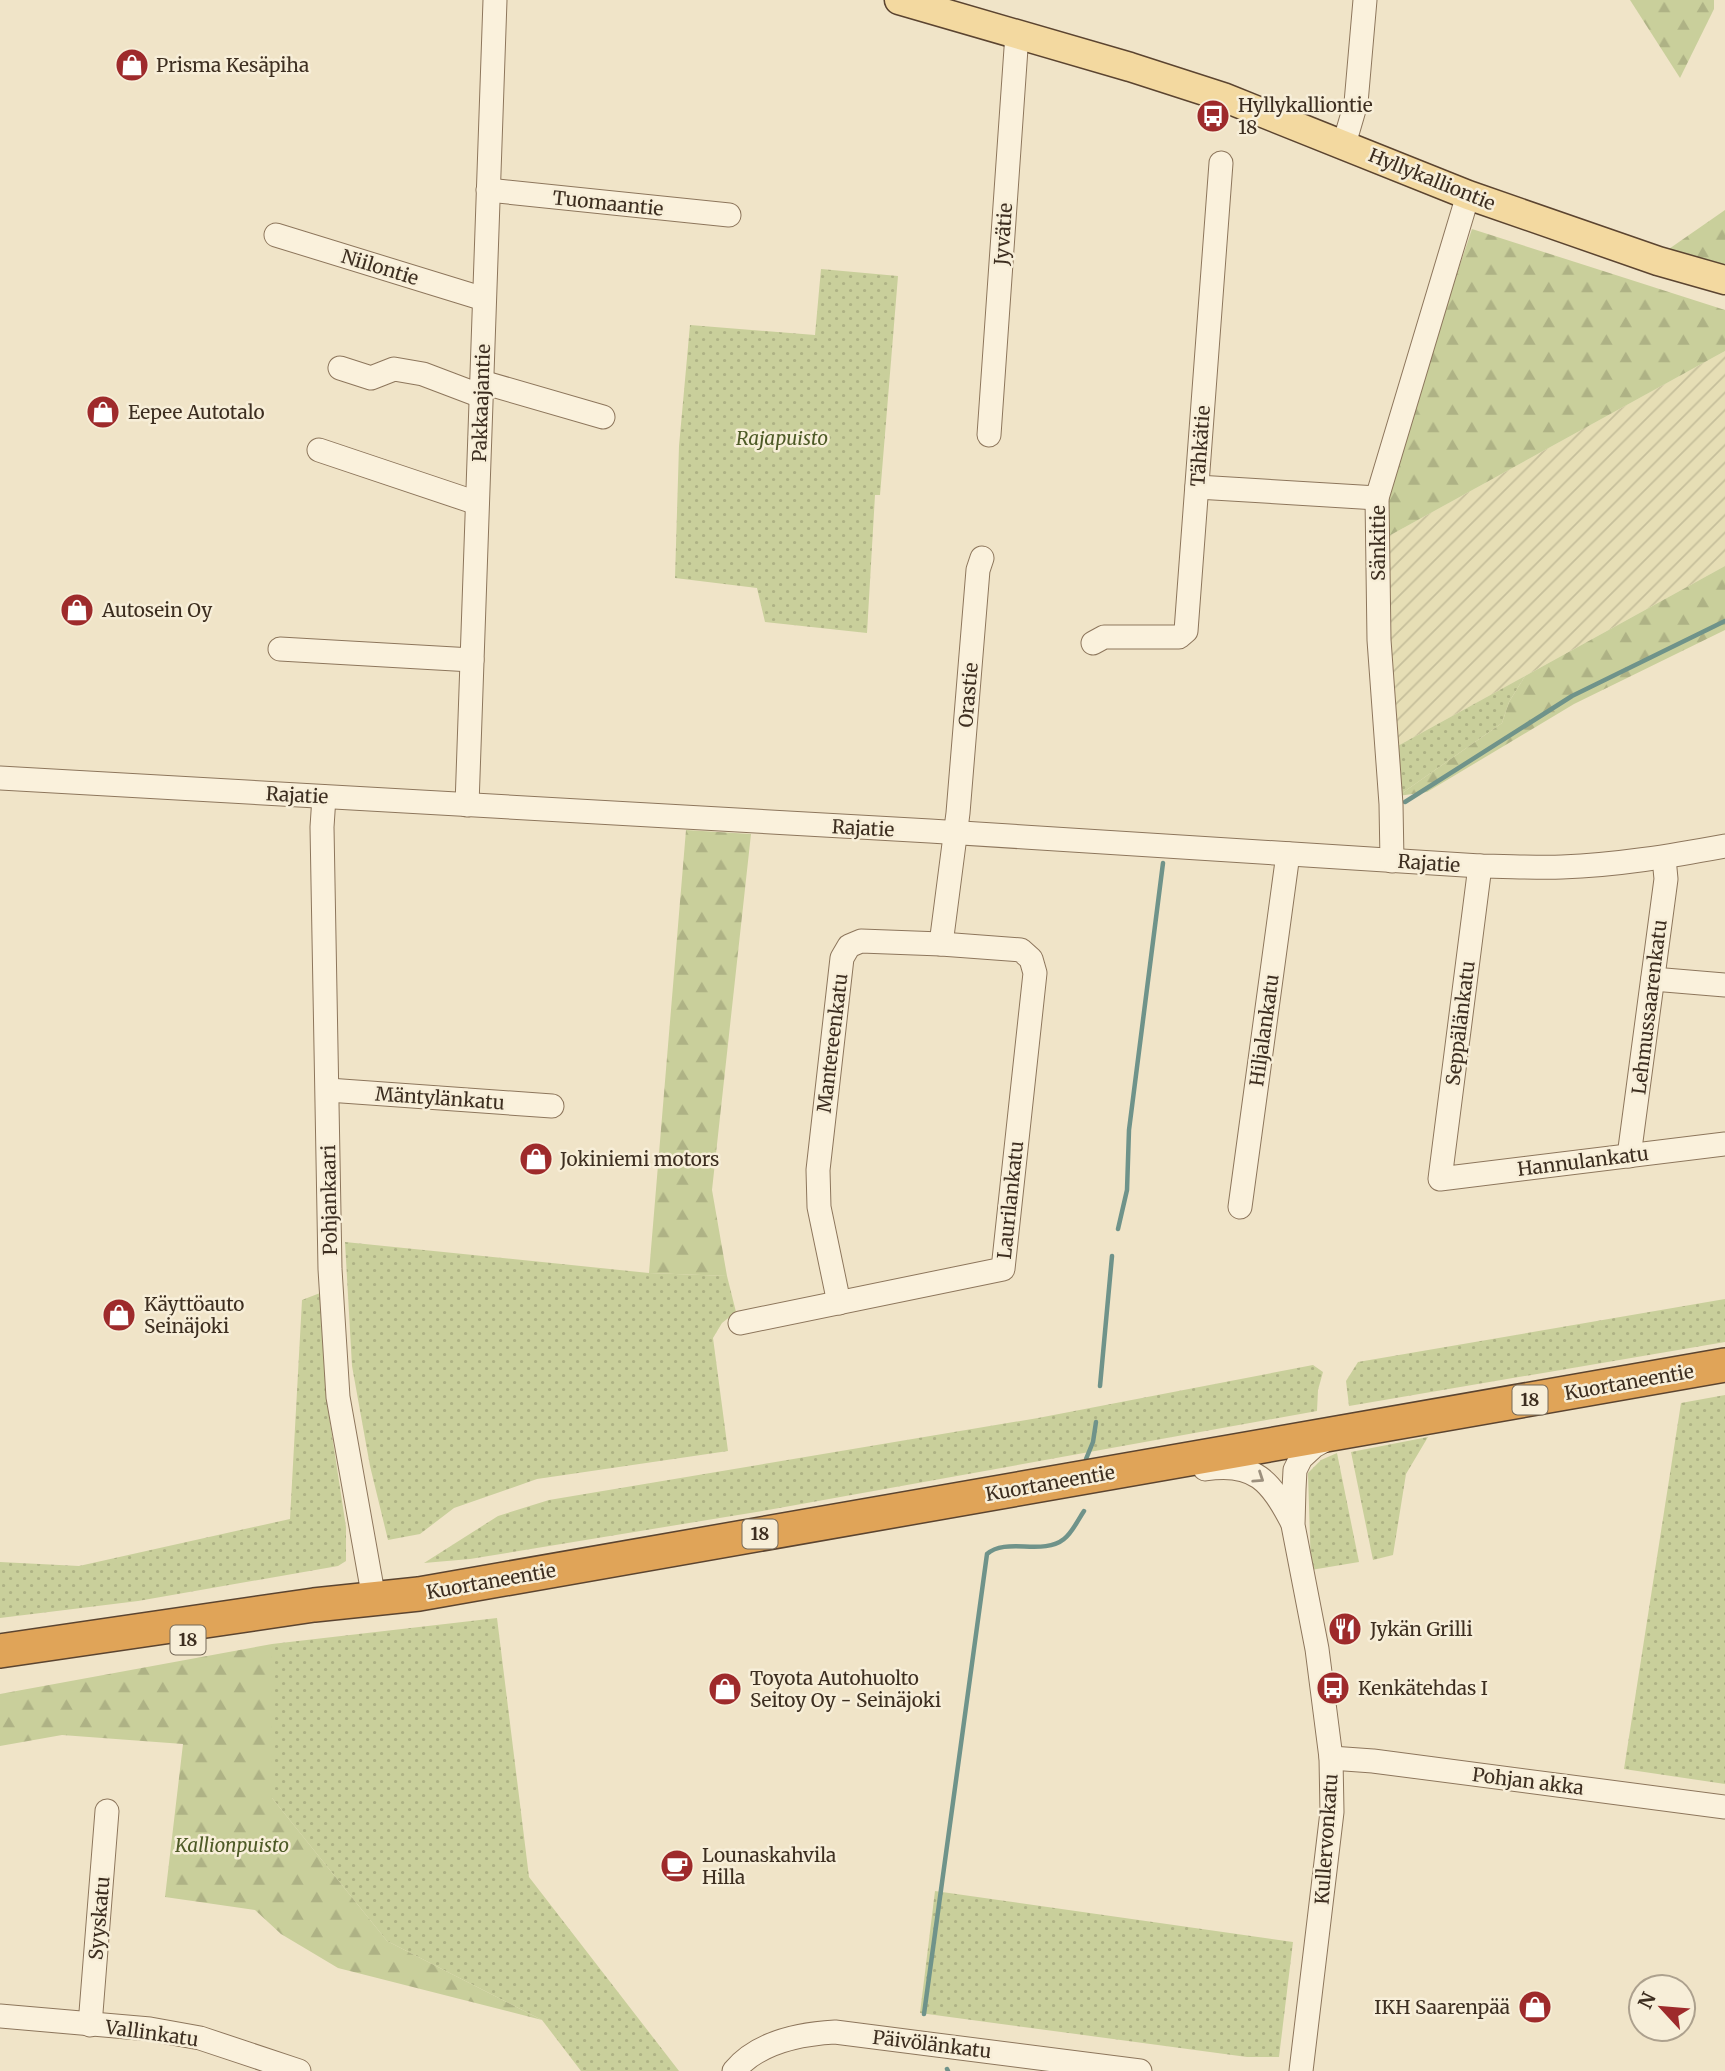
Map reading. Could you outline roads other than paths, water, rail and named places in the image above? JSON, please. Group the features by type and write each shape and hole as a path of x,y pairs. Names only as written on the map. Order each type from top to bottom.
{"highway":[{"name":"Kuortaneentie","path":"0,1651 314,1605 433,1591 1725,1365"},
{"name":"Kuortaneentie","path":"0,1671 316,1619 374,1599"}],"main road":[{"name":"Hyllykalliontie","path":"900,0 1223,97 1468,195 1658,261 1725,280"}],"street":[{"name":"Pakkaajantie","path":"467,805 495,0"},
{"path":"1344,144 1356,103 1365,0"},
{"name":"Jyvätie","path":"989,435 1017,34"},
{"name":"Tähkätie","path":"1093,643 1104,637 1179,638 1186,631 1221,163"},
{"name":"Tuomaantie","path":"488,190 729,215"},
{"name":"Sänkitie","path":"1392,861 1391,804 1379,640 1377,498 1468,195"},
{"name":"Niilontie","path":"276,234 484,299"},
{"path":"340,369 371,378 394,369 423,374 603,417"},
{"path":"319,450 477,503"},
{"path":"1197,487 1377,498"},
{"name":"Orastie","path":"956,833 978,570 982,558"},
{"path":"280,649 472,660"},
{"name":"Rajatie","path":"0,778 1480,866 1561,867 1664,858 1725,846"},
{"name":"Pohjankaari","path":"324,797 322,827 330,1269 338,1397 374,1599"},
{"path":"940,944 956,833"},
{"name":"Hiljalankatu","path":"1240,1207 1288,854"},
{"name":"Lehmussaarenkatu","path":"1629,1156 1665,879 1664,858"},
{"name":"Seppälänkatu","path":"1440,1179 1480,866"},
{"name":"Mantereenkatu","path":"839,1303 819,1207 818,1170 842,958 849,946 861,941 940,944"},
{"name":"Laurilankatu","path":"740,1323 1003,1269 1035,973 1031,959 1021,950 940,944"},
{"path":"1653,979 1725,985"},
{"name":"Mäntylänkatu","path":"328,1090 552,1107"},
{"name":"Hannulankatu","path":"1440,1179 1725,1144"},
{"name":"Kullervonkatu","path":"1301,2071 1332,1812 1331,1758 1317,1648 1293,1525 1295,1470 1301,1458 1314,1446 1335,1434"},
{"name":"Kullervonkatu","path":"1146,1467 1176,1474 1227,1467 1245,1470 1263,1478 1277,1494 1293,1525"},
{"name":"Pohjan akka","path":"1331,1758 1725,1807"},
{"name":"Syyskatu","path":"90,2025 107,1811"},
{"name":"Vallinkatu","path":"0,2017 150,2029 200,2038 231,2060 299,2071"},
{"name":"Päivölänkatu","path":"734,2071 765,2048 785,2038 835,2032 1140,2071"}],"waterway":[{"path":"1405,802 1572,696 1725,621"},
{"path":"1118,1229 1127,1190 1129,1130 1163,863"},
{"path":"1100,1386 1112,1256"},
{"path":"1086,1459 1093,1442 1096,1422"},
{"path":"924,2014 987,1554 1004,1547 1055,1544 1070,1533 1084,1511"}],"place":[{"name":"Prisma Kesäpiha","path":"132,65"},
{"name":"Hyllykalliontie 18","path":"1213,116"},
{"name":"Eepee Autotalo","path":"103,412"},
{"name":"Autosein Oy","path":"77,610"},
{"name":"Jokiniemi motors","path":"536,1159"},
{"name":"Käyttöauto Seinäjoki","path":"119,1315"},
{"name":"Jykän Grilli","path":"1345,1629"},
{"name":"Kenkätehdas I","path":"1333,1688"},
{"name":"Toyota Autohuolto Seitoy Oy - Seinäjoki","path":"725,1689"},
{"name":"Lounaskahvila Hilla","path":"677,1866"},
{"name":"IKH Saarenpää","path":"1535,2007"}],"park label":[{"name":"Rajapuisto","path":"782,438"},
{"name":"Kallionpuisto","path":"232,1845"}]}
